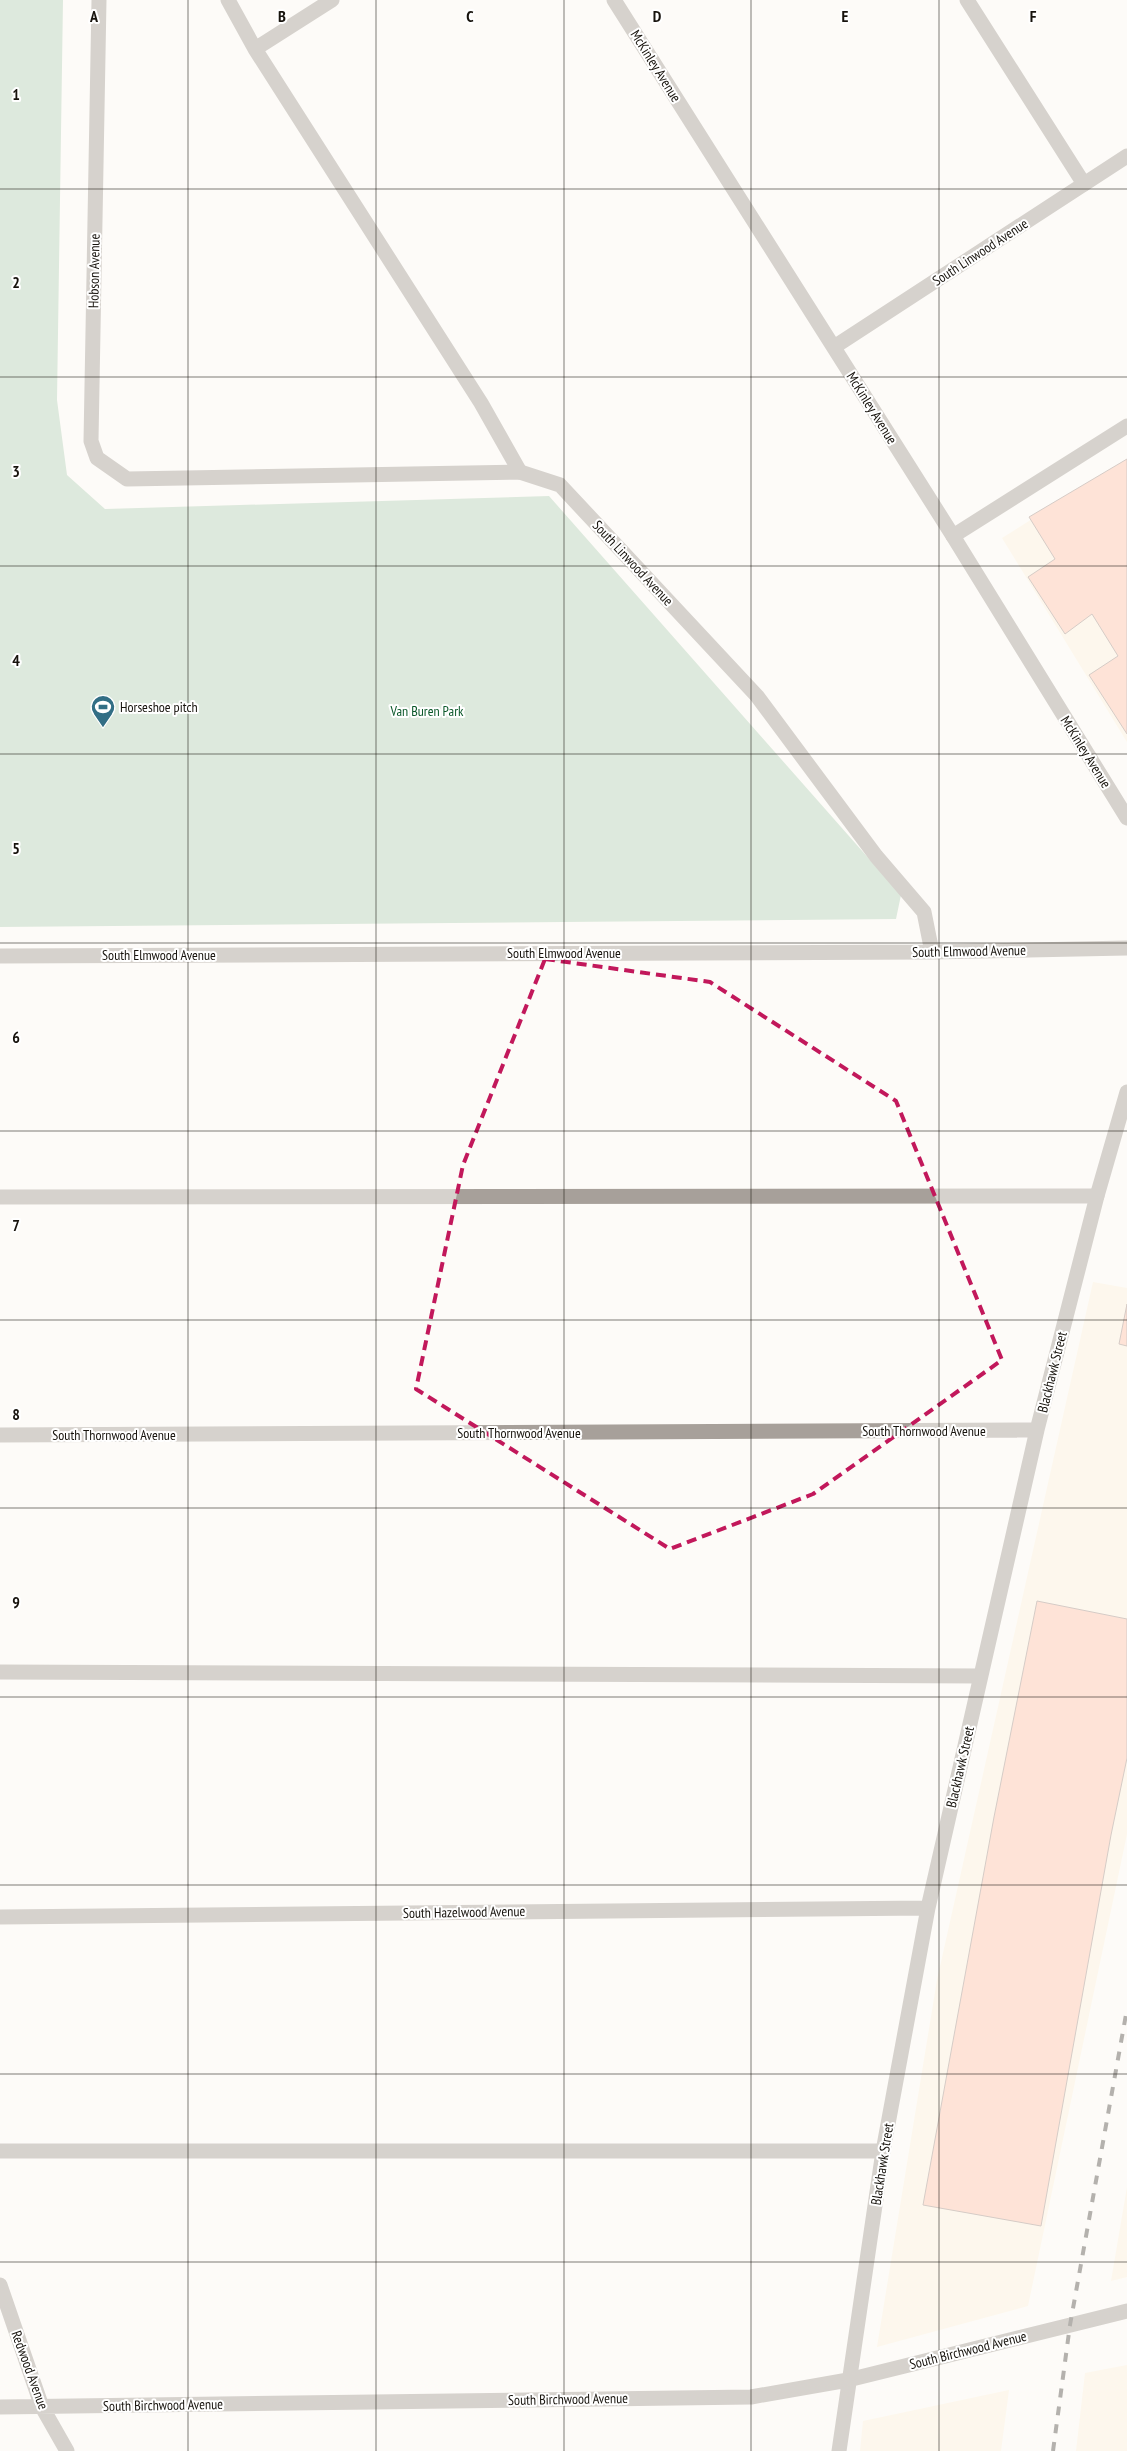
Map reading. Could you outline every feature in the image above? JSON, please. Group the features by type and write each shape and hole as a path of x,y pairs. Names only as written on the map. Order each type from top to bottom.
{"street":[{"name":"Hobson Avenue","path":"99,0 91,440 97,458 127,479 174,478"},
{"path":"228,0 255,50 481,403 520,472"},
{"path":"255,50 332,0"},
{"name":"McKinley Avenue","path":"614,0 954,536 1127,818"},
{"path":"967,0 1084,184"},
{"name":"South Linwood Avenue","path":"834,347 1127,156"},
{"path":"954,536 1127,426"},
{"name":"South Linwood Avenue","path":"174,478 520,472 560,485 756,696 876,856 924,912 932,952"},
{"name":"South Elmwood Avenue","path":"0,956 932,952 1127,948"},
{"name":"Blackhawk Street","path":"839,2451 883,2151 928,1908 1037,1430 1097,1196 1127,1092"},
{"path":"0,1197 1097,1196"},
{"name":"South Thornwood Avenue","path":"0,1435 1037,1430"},
{"path":"0,1672 980,1676"},
{"name":"South Hazelwood Avenue","path":"0,1917 928,1908"},
{"path":"0,2152 883,2151"},
{"name":"Redwood Avenue","path":"0,2286 42,2406 67,2451"},
{"name":"South Birchwood Avenue","path":"0,2407 751,2397 848,2380 1127,2311"}],"highlighted area":[{"path":"545,959 710,982 896,1101 1002,1360 813,1494 670,1549 416,1389 463,1165"}],"shaded area":[{"path":"1127,459 1127,742 1002,538"},
{"path":"1093,1282 1127,1288 1127,1834 1028,2306 877,2347 937,1980"},
{"path":"1127,2187 1127,2277 1111,2281"},
{"path":"1127,2365 1127,2451 1076,2451 1085,2373"},
{"path":"1009,2390 1001,2451 860,2451 863,2421"}],"green space":[{"name":"Van Buren Park","path":"0,0 63,0 57,400 67,475 105,509 549,496 901,895 896,919 0,927"}],"building":[{"path":"1127,459 1127,734 1089,675 1118,656 1092,614 1065,634 1028,577 1055,559 1029,517"},
{"path":"1127,1304 1127,1346 1119,1344"},
{"path":"1037,1601 1127,1619 1127,1758 1111,1835 1041,2226 923,2205 994,1817"}],"railway":[{"path":"1053,2451 1070,2325 1127,2009"}],"place":[{"name":"Horseshoe pitch","path":"103,728"}]}
